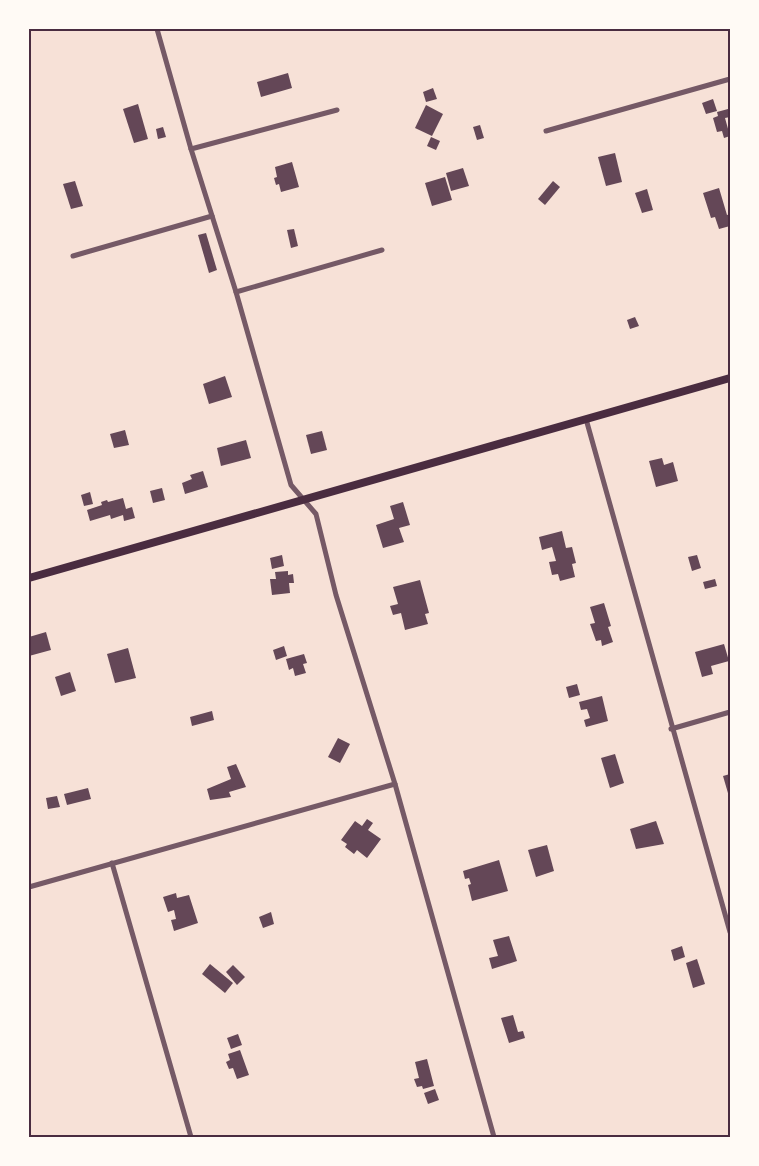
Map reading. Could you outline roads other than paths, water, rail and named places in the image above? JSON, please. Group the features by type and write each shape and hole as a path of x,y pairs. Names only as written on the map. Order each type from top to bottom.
{"main road":[{"path":"29,578 730,378"}],"street":[{"path":"157,29 190,149 236,292 291,485 316,514 336,595 395,784 494,1137"},
{"path":"546,131 730,79"},
{"path":"190,149 337,110"},
{"path":"73,256 212,216"},
{"path":"236,292 382,250"},
{"path":"586,419 730,932"},
{"path":"672,729 730,712"},
{"path":"29,887 395,784"},
{"path":"112,863 191,1137"}]}
